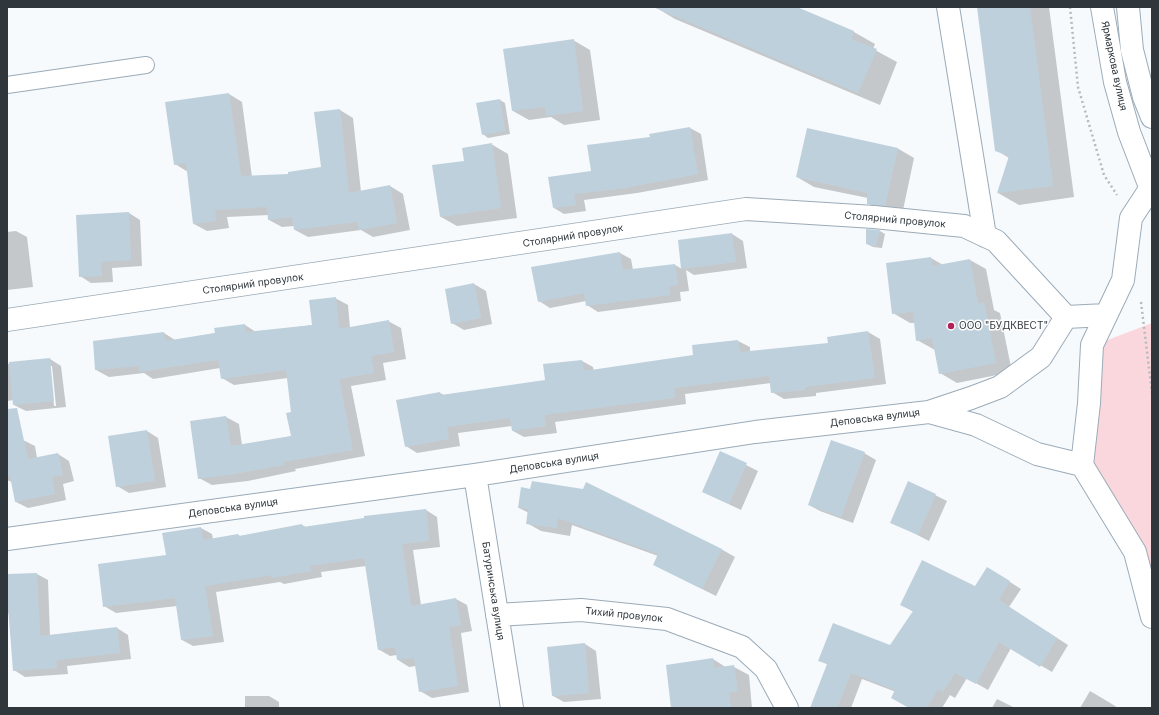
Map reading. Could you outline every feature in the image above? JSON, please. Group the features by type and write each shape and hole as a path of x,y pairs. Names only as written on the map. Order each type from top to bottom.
{"street":[{"path":"948,7 985,236"},
{"name":"Ярмаркова вулиця","path":"1102,7 1115,82 1128,132 1151,190"},
{"path":"1128,7 1132,50 1144,97 1152,117"},
{"path":"1151,190 1131,218 1123,280 1092,345 1089,403 1082,465 1135,552 1152,618"},
{"name":"Столярний провулок","path":"7,320 746,209 964,226 996,241 1066,317"},
{"path":"1066,317 1106,315"},
{"name":"Деповська вулиця","path":"7,539 474,475 755,432 929,412 971,398 1007,382 1041,357 1066,317"},
{"path":"929,412 976,425 1036,454 1082,465"},
{"name":"Батуринська вулиця","path":"474,475 512,708"},
{"name":"Тихий провулок","path":"497,615 581,610 667,619 742,647 766,669 787,708"}],"lane":[{"path":"7,85 146,65"}],"path":[{"path":"1070,7 1078,87 1104,175 1131,218"},
{"path":"1141,298 1152,392"}],"shaded area":[{"path":"1152,323 1152,596 1087,459 1097,344"}],"building":[{"path":"653,7 797,7 854,31 851,39 877,49 858,93"},
{"path":"977,7 1030,7 1053,186 997,193 1009,156 995,151"},
{"path":"574,39 583,111 546,116 545,107 512,111 503,49"},
{"path":"229,93 241,176 288,174 288,172 321,167 314,112 340,109 349,193 390,185 397,223 359,230 357,222 294,230 292,217 268,220 267,207 215,210 216,221 193,224 186,163 174,165 165,102"},
{"path":"500,99 505,131 482,135 476,103"},
{"path":"690,127 698,174 626,188 574,194 576,205 553,208 548,177 591,171 587,145 650,137 649,134"},
{"path":"807,128 898,148 885,206 867,204 867,193 796,177"},
{"path":"492,143 501,208 440,217 432,165 464,161 462,148"},
{"path":"129,212 131,260 101,262 102,276 79,277 76,215"},
{"path":"866,229 880,230 876,246 866,244"},
{"path":"732,233 736,262 681,269 678,240"},
{"path":"620,252 623,270 675,264 678,285 669,286 670,295 586,306 584,293 538,302 531,267"},
{"name":"ООО \"БУДКВЕСТ\"","path":"931,257 932,266 970,259 978,304 984,302 996,363 939,374 932,338 916,341 913,312 892,314 886,263"},
{"path":"474,283 481,318 451,324 445,289"},
{"path":"336,297 339,329 389,320 394,352 371,356 374,373 339,379 353,450 283,462 284,465 198,479 190,421 226,416 231,446 291,436 286,413 291,412 286,370 221,379 218,360 139,372 139,366 95,370 93,341 164,332 165,341 215,333 214,328 245,324 246,332 312,325 309,300"},
{"path":"868,331 875,378 805,387 805,390 771,393 769,376 674,388 675,398 544,415 546,426 512,431 510,418 447,427 449,439 405,447 396,400 440,392 441,395 545,380 543,364 582,360 584,371 693,355 692,345 738,340 740,352 828,343 827,337"},
{"path":"50,358 54,401 13,405 9,362"},
{"path":"17,408 28,459 58,453 63,475 52,477 55,494 15,502 10,476 7,477 7,409"},
{"path":"147,430 155,481 116,487 108,436"},
{"path":"831,440 865,452 841,517 808,505"},
{"path":"720,451 747,463 729,504 702,492"},
{"path":"532,481 583,489 586,482 722,549 702,589 653,565 658,554 558,518 557,528 526,524 528,509 518,508 521,487 530,489"},
{"path":"908,481 936,494 918,535 890,523"},
{"path":"426,509 429,541 402,544 411,606 456,598 461,625 449,627 458,686 419,692 414,658 397,660 395,647 378,650 364,558 310,566 311,571 271,578 271,575 205,586 213,636 181,640 175,598 103,607 98,564 166,555 162,533 201,527 203,540 238,534 239,536 302,524 303,527 364,518 364,516"},
{"path":"922,560 975,586 987,567 1010,581 999,600 1057,638 1040,667 999,642 976,684 955,673 943,692 938,689 927,708 909,708 891,698 895,690 851,673 837,708 810,708 827,664 818,661 833,623 890,645 913,611 900,605"},
{"path":"37,573 40,636 117,627 120,653 56,660 57,668 13,671 7,607 7,574"},
{"path":"585,643 589,693 552,696 547,647"},
{"path":"713,658 714,668 734,665 738,691 729,693 731,708 671,708 666,665"}],"place":[{"name":"ООО \"БУДКВЕСТ\"","path":"951,326"}]}
